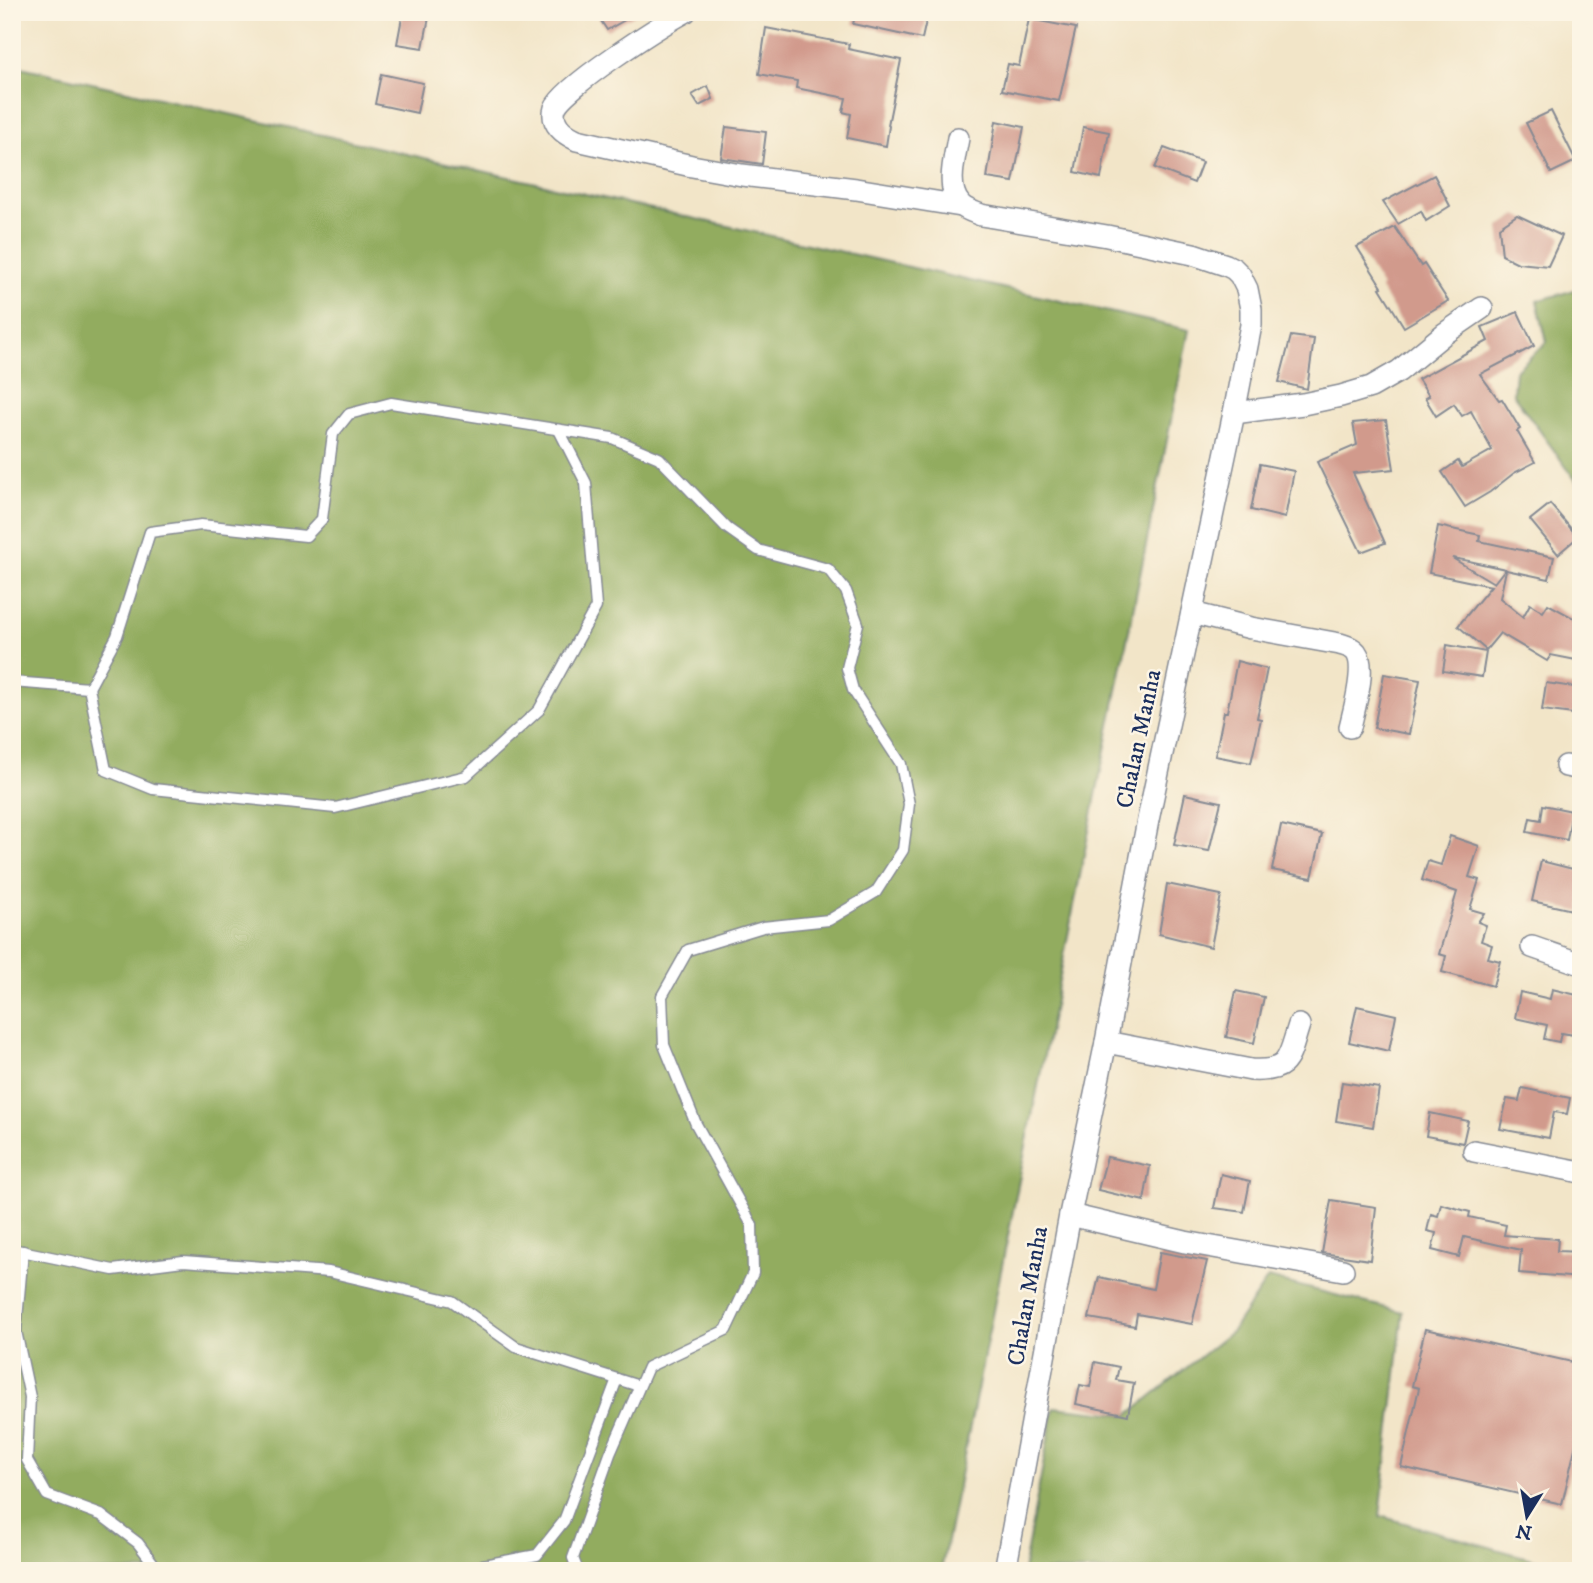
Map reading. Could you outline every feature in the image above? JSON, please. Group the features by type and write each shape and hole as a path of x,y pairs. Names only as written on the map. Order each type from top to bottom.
{"street":[{"name":"Chalan Manha","path":"685,12 662,25 573,88 556,106 554,118 558,127 577,141 692,166 961,206 981,215 1107,236 1193,254 1234,269 1247,289 1251,325 1069,1215 1005,1571"},
{"path":"958,138 953,191 961,206"},
{"path":"1234,413 1303,404 1371,387 1399,371 1444,334 1482,308"},
{"path":"1192,613 1352,648 1359,659 1360,673 1350,727"},
{"path":"1532,947 1581,964"},
{"path":"1106,1042 1265,1071 1279,1069 1285,1062 1299,1025"},
{"path":"1474,1151 1581,1172"},
{"path":"1069,1215 1185,1242 1343,1270"}],"lane":[{"path":"559,430 586,483 596,607 539,710 466,776 335,808 153,789 106,770 89,688 117,636 149,532 201,525 306,536 322,519 333,434 349,414 391,403 612,438 659,458 727,528 758,550 828,569 846,591 858,624 847,668 853,690 901,764 909,804 903,850 876,892 829,920 763,927 688,950 662,996 664,1045 696,1125 752,1225 754,1273 726,1330 648,1367 610,1454 573,1558 578,1571"},
{"path":"12,682 89,688"},
{"path":"159,1571 138,1544 101,1515 47,1495 27,1460 30,1397 16,1331 17,1250 113,1269 183,1261 329,1272 452,1301 516,1347 639,1386"},
{"path":"471,1571 483,1565 537,1555 564,1521 617,1379"}],"green space":[{"path":"12,65 1189,330 941,1571 12,1571"},
{"path":"1581,288 1580,486 1513,394 1515,371 1547,342 1537,301"},
{"path":"1268,1278 1403,1312 1380,1516 1574,1571 1023,1571 1054,1407 1128,1415 1232,1331"}],"building":[{"path":"403,12 430,12 423,48 397,44"},
{"path":"595,12 639,12 607,30"},
{"path":"856,12 928,12 922,39 853,24"},
{"path":"1029,19 1076,28 1059,101 1002,90 1008,64 1019,66"},
{"path":"766,28 849,44 848,49 901,60 886,146 847,138 851,114 843,112 846,98 796,88 797,81 759,74"},
{"path":"381,74 423,83 417,113 375,104"},
{"path":"708,86 713,99 699,106 692,95"},
{"path":"1551,111 1576,161 1551,173 1526,123"},
{"path":"996,121 1024,127 1013,182 987,178"},
{"path":"726,127 766,132 762,164 721,158"},
{"path":"1083,127 1109,132 1101,178 1075,172"},
{"path":"1164,148 1202,162 1194,183 1155,168"},
{"path":"1434,175 1450,206 1426,221 1421,211 1398,224 1383,202"},
{"path":"1517,215 1562,236 1548,266 1518,263 1502,255 1499,227"},
{"path":"1395,227 1448,301 1404,327 1357,247"},
{"path":"1518,312 1534,346 1480,374 1499,400 1502,399 1535,462 1514,473 1465,507 1442,472 1458,461 1462,467 1492,450 1471,411 1462,416 1454,404 1436,416 1425,398 1429,396 1418,379 1488,341 1482,327"},
{"path":"1291,336 1314,339 1307,389 1279,382"},
{"path":"1386,420 1394,469 1353,473 1385,543 1361,552 1317,462 1357,445 1353,423"},
{"path":"1260,464 1294,471 1285,518 1251,510"},
{"path":"1550,504 1578,537 1558,554 1530,520"},
{"path":"1438,526 1480,535 1479,541 1554,557 1549,579 1506,570 1500,598 1523,617 1530,604 1543,612 1548,604 1581,622 1581,661 1551,655 1547,661 1500,633 1486,650 1458,626 1491,586 1429,573","holes":["1452,558 1505,569 1494,583"]},
{"path":"1447,645 1486,652 1482,677 1443,671"},
{"path":"1237,661 1267,669 1257,718 1261,719 1251,763 1215,756"},
{"path":"1384,674 1420,680 1409,734 1374,728"},
{"path":"1546,683 1581,688 1581,715 1542,710"},
{"path":"1185,794 1221,802 1209,851 1174,845"},
{"path":"1543,805 1572,811 1567,840 1527,832 1530,818 1541,820"},
{"path":"1281,825 1322,834 1312,878 1272,870"},
{"path":"1450,836 1479,846 1469,877 1479,880 1470,909 1484,913 1478,922 1486,925 1481,941 1492,945 1488,958 1500,961 1493,986 1442,972 1446,956 1439,954 1457,892 1422,880 1428,861 1441,865"},
{"path":"1541,861 1581,871 1581,912 1532,901"},
{"path":"1167,884 1221,895 1211,947 1159,934"},
{"path":"1552,989 1581,996 1581,1036 1561,1033 1559,1042 1544,1039 1547,1025 1515,1018 1520,992 1550,999"},
{"path":"1236,991 1264,997 1254,1043 1226,1037"},
{"path":"1357,1006 1396,1015 1389,1051 1349,1042"},
{"path":"1342,1082 1379,1088 1373,1127 1336,1121"},
{"path":"1522,1088 1570,1098 1567,1114 1554,1112 1549,1138 1500,1129 1507,1099 1519,1101"},
{"path":"1430,1113 1468,1121 1463,1143 1426,1136"},
{"path":"1107,1157 1150,1166 1144,1201 1098,1190"},
{"path":"1221,1174 1250,1181 1244,1212 1214,1208"},
{"path":"1331,1200 1376,1207 1370,1260 1322,1253"},
{"path":"1441,1204 1470,1212 1469,1217 1506,1225 1504,1235 1558,1239 1557,1251 1581,1252 1581,1278 1519,1273 1521,1250 1464,1237 1459,1257 1432,1250 1436,1233 1427,1231 1431,1214 1438,1216"},
{"path":"1160,1252 1207,1261 1192,1324 1137,1314 1135,1326 1089,1318 1099,1277 1153,1289"},
{"path":"1425,1329 1581,1364 1581,1423 1562,1504 1401,1467 1419,1388 1412,1386"},
{"path":"1095,1362 1119,1367 1116,1380 1134,1383 1128,1415 1076,1404 1080,1385 1090,1387"}]}
